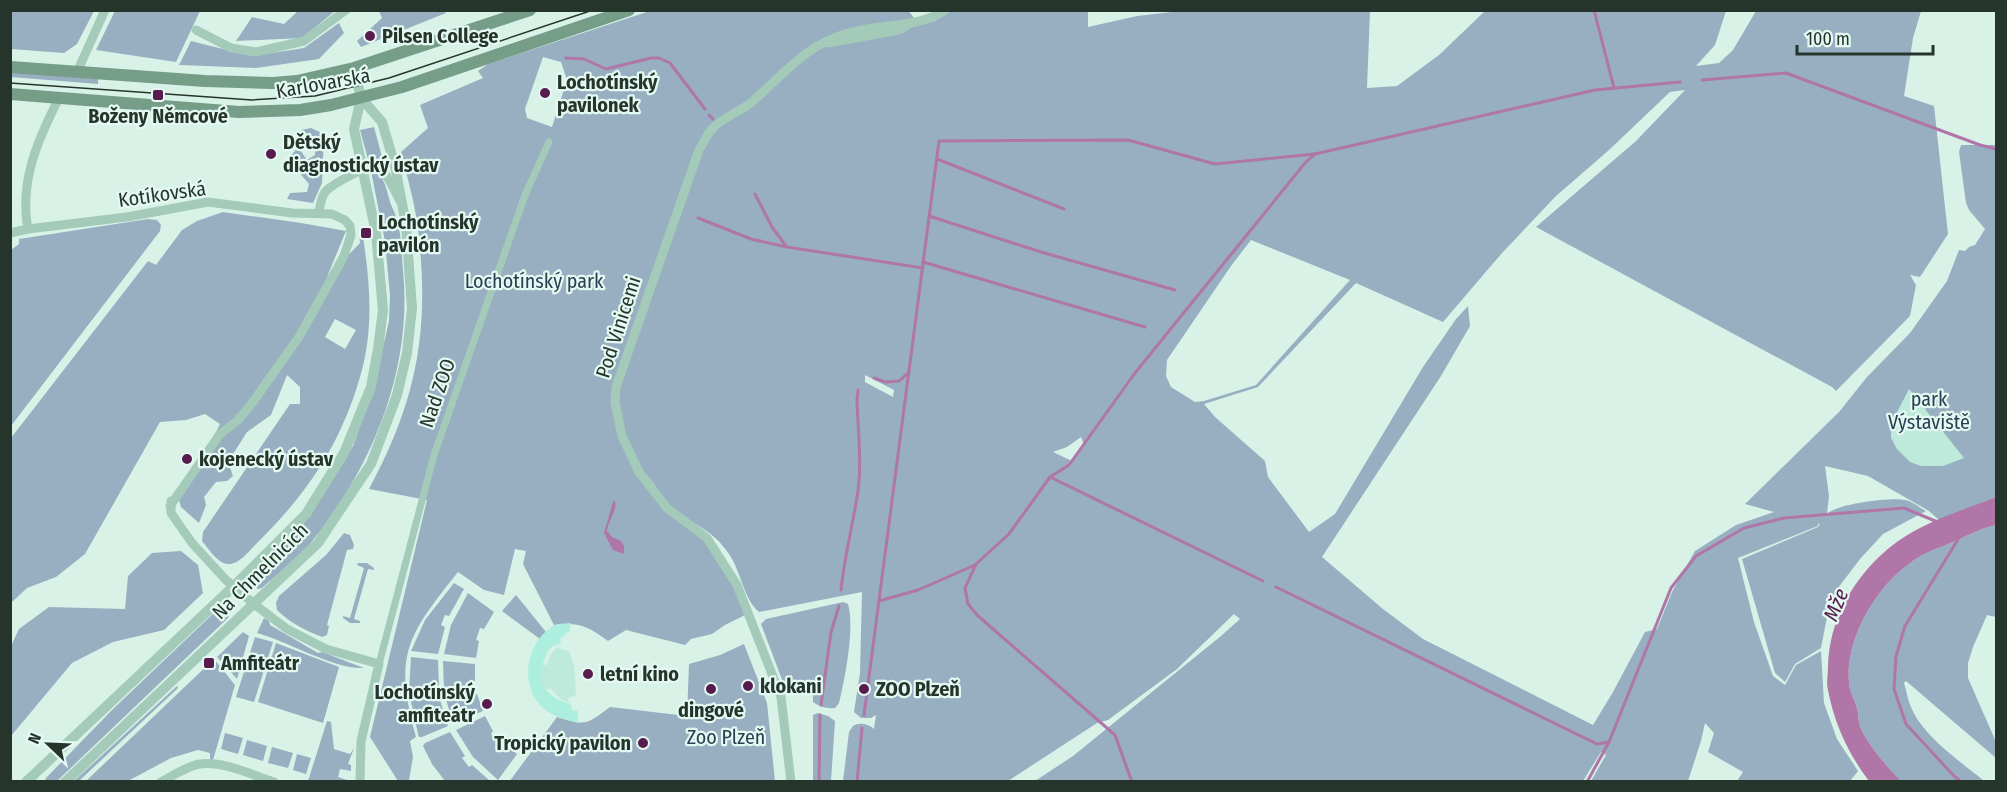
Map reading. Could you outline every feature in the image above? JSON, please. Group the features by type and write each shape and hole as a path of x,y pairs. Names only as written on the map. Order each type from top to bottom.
{"main road":[{"name":"Karlovarská","path":"10,67 205,81 273,83 310,79 354,69 530,10"},
{"name":"Karlovarská","path":"10,94 238,112 300,110 402,87 629,10"}],"street":[{"path":"77,72 105,10"},
{"path":"196,30 231,48 256,52 304,41 346,10"},
{"name":"Pod Vinicemi","path":"791,782 781,697 738,585 707,538 667,508 639,472 622,436 615,402 620,374 692,171 712,129 750,104 804,53 823,43 850,32 931,19 945,10"},
{"name":"Na Chmelnicích","path":"26,782 234,586 306,514 344,453 371,387 383,310 376,233 354,129 361,98 354,69"},
{"path":"28,229 25,200 29,171 38,139 59,98"},
{"name":"Na Chmelnicích","path":"65,782 318,543 371,464 393,405 407,352 412,308 406,225 395,166 382,122 361,98"},
{"name":"Nad ZOO","path":"360,782 361,741 434,456 525,195 549,141"},
{"path":"319,213 325,191 374,165 386,175 402,205"},
{"name":"Kotíkovská","path":"10,233 127,217 208,202 292,213 339,216 350,226 351,235 344,256 299,337 250,406 238,420 220,434 170,506"},
{"path":"176,487 170,506 174,520 192,543 254,604 287,629 326,649 380,664"},
{"path":"161,782 200,764 215,764 274,782"}],"green space":[{"path":"442,10 446,13 361,47 357,41 382,18 379,11"},
{"path":"653,10 908,10 917,22 931,19 933,22 951,11 1088,10 1088,27 1137,16 1181,11 1370,11 1367,88 1397,86 1439,55 1485,11 1726,11 1715,45 1696,66 1719,63 1733,50 1756,11 1921,11 1913,38 1904,96 1934,106 1948,234 1920,277 1910,275 1916,285 1910,316 1836,391 1536,227 1636,141 1685,90 1670,92 1556,196 1502,253 1443,322 1356,283 1258,387 1204,404 1215,417 1265,461 1268,477 1309,532 1335,514 1423,367 1456,319 1468,306 1470,326 1441,376 1322,557 1383,609 1423,639 1593,725 1645,632 1657,629 1672,592 1695,551 1736,525 1774,512 1745,504 1839,412 1867,377 1910,333 1947,281 1959,250 1965,251 1975,245 1985,229 1966,203 1959,152 1961,145 1996,145 1996,497 1939,520 1929,511 1868,476 1825,466 1829,496 1827,514 1832,510 1852,504 1898,499 1913,503 1926,511 1883,534 1860,559 1838,588 1827,617 1821,648 1795,664 1785,682 1775,673 1742,559 1818,527 1820,524 1738,558 1754,622 1773,676 1785,685 1796,665 1821,651 1824,703 1837,739 1858,771 1850,781 1737,781 1743,772 1708,752 1714,733 1705,723 1688,781 1591,781 1606,755 1601,752 1583,781 1035,781 1073,756 1221,636 1240,619 1234,614 1177,669 1108,720 1097,723 1008,781 843,781 849,732 853,726 858,724 874,729 876,715 871,718 861,718 854,712 860,673 862,592 759,612 749,599 733,561 723,546 670,506 645,474 667,508 707,538 749,613 712,634 691,639 685,645 626,630 608,641 583,626 554,625 523,564 526,551 515,549 504,595 484,590 458,572 427,613 409,648 406,686 416,737 410,741 413,757 409,780 414,781 398,781 370,737 427,500 369,489 399,425 416,364 420,332 422,300 418,229 401,152 428,128 420,105 483,78 478,71 488,64","holes":["543,57 561,62 567,80 552,127 527,118 525,109","1251,240 1350,280 1256,385 1195,402 1171,387 1166,376 1167,360","865,375 894,390 893,397 865,382","1081,437 1084,445 1072,461 1053,452 1067,447"]},
{"path":"10,11 94,11 77,44 64,53 11,49"},
{"path":"115,11 200,11 176,62 96,50"},
{"path":"298,11 335,11 302,38 236,41 252,17 284,24"},
{"path":"339,23 344,33 319,59 256,68 179,65 191,41 239,53 259,55 304,48"},
{"path":"10,72 98,79 98,84 11,77"},
{"path":"374,127 385,168 377,160 368,159 360,130"},
{"path":"311,128 324,134 322,183 313,203 287,199 290,193 307,192 309,184 296,169 290,157 298,147 307,160 315,155 315,136 304,136 301,130"},
{"path":"371,171 376,172 383,180 398,222 400,238 404,307 401,344 394,380 369,451 332,515 298,556 258,589 250,583 250,577 301,528 353,446 374,387 389,321 390,295 385,242"},
{"path":"223,212 346,231 327,277 360,243 359,233 362,230 369,298 366,349 355,392 335,440 323,462 294,503 244,556 228,564 217,559 202,541 203,532 290,404 300,404 300,387 287,375 271,415 247,432 228,462 233,476 227,481 216,482 204,497 206,505 199,523 181,507 177,493 206,454 220,424 205,414 186,420 160,422 85,554 56,577 27,588 11,603 11,438 148,261 156,265 182,230 197,221","holes":["335,319 356,330 345,349 325,337"]},
{"path":"148,219 157,220 161,225 160,231 11,426 11,250 19,244 19,239"},
{"path":"1996,525 1996,617 1987,615 1968,663 1968,678 1996,742 1996,758 1906,681 1904,683 1909,702 1922,725 1941,746 1984,781 1901,781 1872,748 1859,724 1858,710 1849,682 1849,666 1857,633 1874,601 1896,574 1931,551"},
{"path":"344,533 350,535 354,545 353,549 347,550 327,625 329,626 327,635 322,637 287,618 277,610 276,603 279,596 326,555"},
{"path":"181,551 198,565 203,593 164,630 113,642 72,663 11,736 11,646 19,629 49,607 125,609 128,576 152,553"},
{"path":"367,563 374,570 368,569 354,619 360,623 350,623 343,616 350,618 364,568 357,565"},
{"path":"454,583 464,589 449,616 445,615 441,625 445,627 438,654 411,651 425,620"},
{"path":"468,593 494,612 484,629 480,628 476,640 479,641 476,658 444,654 451,625"},
{"path":"516,595 546,632 540,639 502,611"},
{"path":"843,602 848,604 850,614 850,639 846,667 839,703 835,708 826,708 813,702 813,694 793,693 786,690 761,624 766,619"},
{"path":"221,606 229,616 228,618 57,781 45,781 112,710"},
{"path":"264,618 269,621 270,625 318,653 322,652 364,668 325,660 257,633"},
{"path":"243,632 249,636 237,679 217,657"},
{"path":"255,637 273,642 254,702 236,697"},
{"path":"276,643 339,667 323,723 258,702"},
{"name":"Zoo Plzeň","path":"744,644 767,703 775,781 509,782 557,717 580,723 596,717 610,707 687,716 689,664 720,655"},
{"path":"411,657 438,660 439,688 435,689 448,726 422,737 418,734 409,692"},
{"path":"214,659 235,685 213,760 210,760 210,753 198,750 171,758 128,781 85,782"},
{"path":"443,661 475,664 475,681 471,682 473,695 477,694 483,711 453,724 444,692"},
{"path":"177,686 178,688 79,781 73,782"},
{"path":"818,713 835,721 831,781 813,781 813,715"},
{"path":"485,716 493,731 491,734 499,744 502,741 517,754 498,780 473,757 456,730"},
{"path":"327,721 331,722 334,749 350,754 354,748 348,764 351,765 351,771 340,769 338,777 350,781 308,781"},
{"path":"450,732 465,756 462,758 469,767 472,765 490,781 445,781 432,764 423,746"},
{"path":"225,733 243,738 238,754 221,749"},
{"path":"247,740 267,746 263,761 243,755"},
{"path":"272,747 293,753 288,768 268,763"},
{"path":"297,754 311,758 306,774 293,770"}],"sand":[{"path":"571,623 569,633 567,632 560,638 561,643 553,646 547,653 541,678 551,695 571,704 572,710 578,711 578,723 544,709 534,696 528,674 532,652 544,633 555,625"}],"shaded area":[{"path":"1909,389 1964,458 1943,466 1921,466 1910,462 1897,449 1891,438 1891,424"},
{"path":"1996,497 1996,525 1931,551 1896,574 1874,601 1857,633 1849,666 1849,682 1858,710 1859,724 1872,748 1901,781 1869,781 1843,738 1827,687 1829,650 1845,601 1864,573 1901,539 1913,531"},
{"path":"615,501 615,508 607,531 612,537 621,541 624,554 613,550 604,533"},
{"path":"561,643 558,648 569,651 574,665 576,695 567,699 571,704 562,700 550,688 545,690 541,679 541,664 547,665 551,654"}],"waterway":[{"path":"1594,10 1614,88"},
{"path":"566,58 584,59 606,69 659,58 670,63 705,109"},
{"path":"1702,80 1786,73 1996,149"},
{"path":"1132,782 1115,735 977,615 968,604 965,588 976,564 1009,534 1050,477 1069,465 1135,373 1305,163 1315,154 1595,90 1680,82"},
{"path":"709,115 713,119"},
{"path":"864,715 939,141 1128,140 1215,164 1314,154"},
{"path":"937,159 1064,209"},
{"path":"755,194 772,227 786,246"},
{"path":"929,216 1041,252 1175,290"},
{"path":"698,218 751,239 787,247 923,268"},
{"path":"923,262 1145,327"},
{"path":"874,378 885,382 899,381 909,372"},
{"path":"841,590 858,490 860,452 858,390"},
{"path":"1050,477 1263,581"},
{"path":"1587,782 1609,742 1671,588 1696,556 1744,528 1784,518 1904,508 1940,523"},
{"path":"1960,536 1905,626 1896,656 1894,689 1906,724 1961,782"},
{"path":"879,601 918,590 975,565"},
{"path":"1276,587 1597,744 1609,742"},
{"path":"821,705 831,632 839,606"},
{"path":"819,782 820,715"},
{"path":"857,782 862,728"}],"tram line":[{"path":"10,83 252,100 315,96 389,78 593,10"}],"place":[{"name":"Pilsen College","path":"370,36"},
{"name":"Lochotínský pavilonek","path":"545,93"},
{"name":"Boženy Němcové","path":"158,95"},
{"name":"Dětský diagnostický ústav","path":"271,154"},
{"name":"Lochotínský pavilón","path":"366,233"},
{"name":"kojenecký ústav","path":"187,459"},
{"name":"Amfiteátr","path":"209,663"},
{"name":"letní kino","path":"588,674"},
{"name":"klokani","path":"748,686"},
{"name":"dingové","path":"711,689"},
{"name":"ZOO Plzeň","path":"864,689"},
{"name":"Lochotínský amfiteátr","path":"487,704"},
{"name":"Tropický pavilon","path":"643,743"}],"park label":[{"name":"Lochotínský park","path":"534,281"},
{"name":"park Výstaviště","path":"1929,410"}],"water label":[{"name":"Mže","path":"1836,605"}]}
